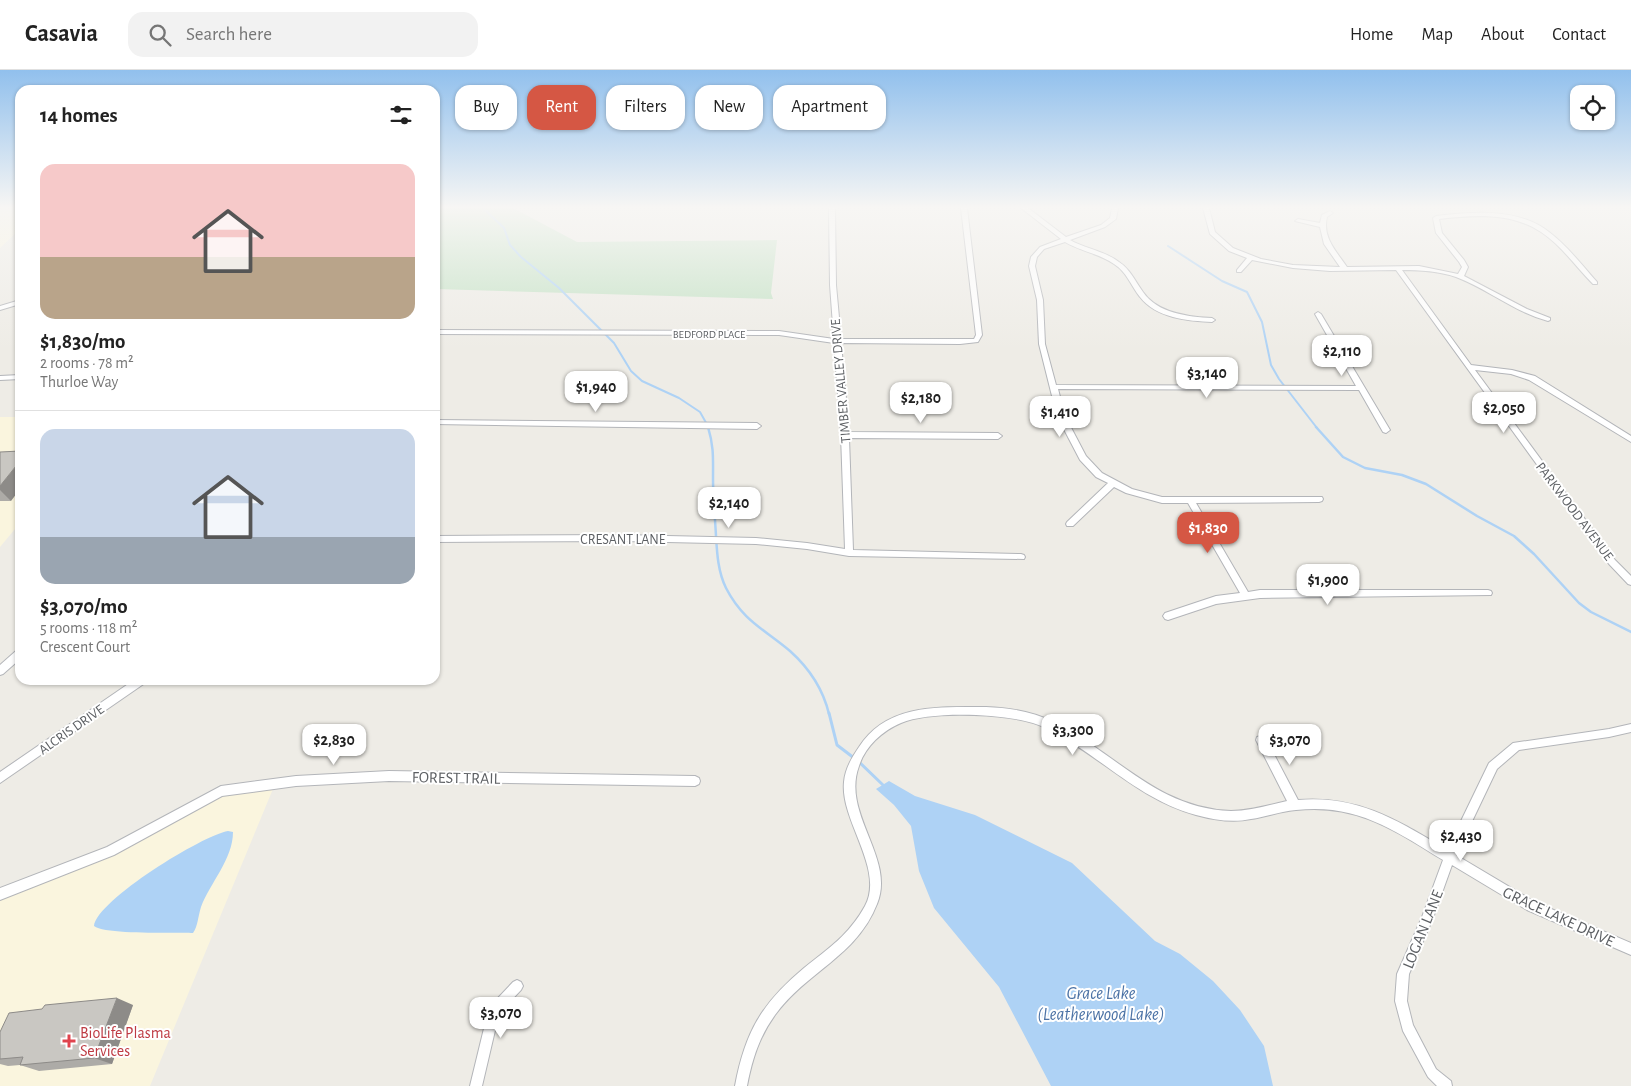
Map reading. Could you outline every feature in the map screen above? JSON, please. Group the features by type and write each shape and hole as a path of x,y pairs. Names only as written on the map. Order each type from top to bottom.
{"street":[{"name":"TIMBER VALLEY DRIVE","path":"833,255 836,341 845,435 849,553"},
{"name":"BEDFORD PLACE","path":"440,332 779,333 836,341 976,341 979,335 970,255"},
{"path":"1036,255 1032,266 1040,300 1042,344 1060,416 1083,458 1099,475 1129,491 1162,500 1319,499"},
{"path":"1101,255 1114,260 1128,271 1148,301 1171,313 1192,320 1212,320"},
{"path":"1246,255 1289,267 1428,270 1460,277 1530,314 1548,319"},
{"path":"1336,255 1344,268"},
{"path":"1457,255 1465,267 1460,277"},
{"path":"1567,255 1595,284"},
{"path":"1239,271 1250,258"},
{"name":"PARKWOOD AVENUE","path":"1397,268 1612,562 1631,582"},
{"path":"0,308 15,304"},
{"path":"1318,314 1386,430"},
{"path":"1469,367 1512,372 1532,378 1631,440"},
{"path":"0,378 15,377"},
{"path":"1053,387 1362,388"},
{"path":"440,422 758,426"},
{"path":"845,435 998,436"},
{"path":"1070,524 1114,482"},
{"path":"1190,500 1246,596"},
{"name":"CRESANT LANE","path":"440,539 623,538 756,541 807,546 849,553 1021,557"},
{"path":"1168,616 1216,600 1260,594 1488,593"},
{"path":"0,671 15,658"},
{"name":"ALCRIS DRIVE","path":"0,778 135,685"},
{"name":"GRACE LAKE DRIVE","path":"740,1086 744,1062 752,1040 775,1003 853,937 875,895 873,867 867,846 850,806 849,781 854,762 869,740 896,719 911,714 994,712 1028,717 1049,725 1145,788 1171,802 1220,815 1239,816 1296,805 1348,807 1375,815 1521,901 1631,949"},
{"name":"LOGAN LANE","path":"1446,1086 1432,1073 1407,1027 1401,1000 1403,974 1427,918 1449,857 1493,766 1517,746 1609,733 1631,728"},
{"path":"1261,740 1296,805"},
{"name":"FOREST TRAIL","path":"0,894 110,851 221,791 296,782 389,776 695,781"},
{"path":"476,1086 491,1020 501,1003 517,986"}],"shaded area":[{"path":"0,417 15,417 15,529 0,547"},
{"path":"275,784 150,1086 0,1086 0,894 110,851 221,791"}],"green space":[{"path":"440,255 775,255 771,293 773,299 440,289"}],"water":[{"name":"Grace Lake (Leatherwood Lake)","path":"889,781 915,796 975,815 1072,863 1155,941 1180,954 1213,981 1240,1010 1264,1046 1273,1086 1051,1086 999,987 934,908 919,871 911,826 894,805 876,789"},
{"path":"228,831 233,832 229,852 201,907 193,933 125,932 101,929 94,926 100,915 113,901 153,870 197,844"}],"building":[{"path":"15,451 15,467 0,486 0,452"},
{"name":"BioLife Plasma Services","path":"117,998 94,1058 20,1065 23,1057 0,1059 0,1032 9,1013 42,1009 45,1005"}],"waterway":[{"path":"520,255 559,288 614,343 631,371 642,381 679,398 700,412 709,428"},
{"path":"1183,255 1222,281 1247,292 1262,322 1271,365 1279,379 1317,428"},
{"path":"708,427 713,453 713,493 717,556 723,582 747,617 790,651 803,664 819,688 829,714"},
{"path":"1316,427 1343,457 1365,468 1402,475 1426,484 1477,516 1514,536 1534,554 1579,603 1591,612 1631,632"},
{"path":"829,713 837,745 854,758"},
{"path":"858,761 883,785"}],"place":[{"name":"BioLife Plasma Services","path":"69,1041"}]}
